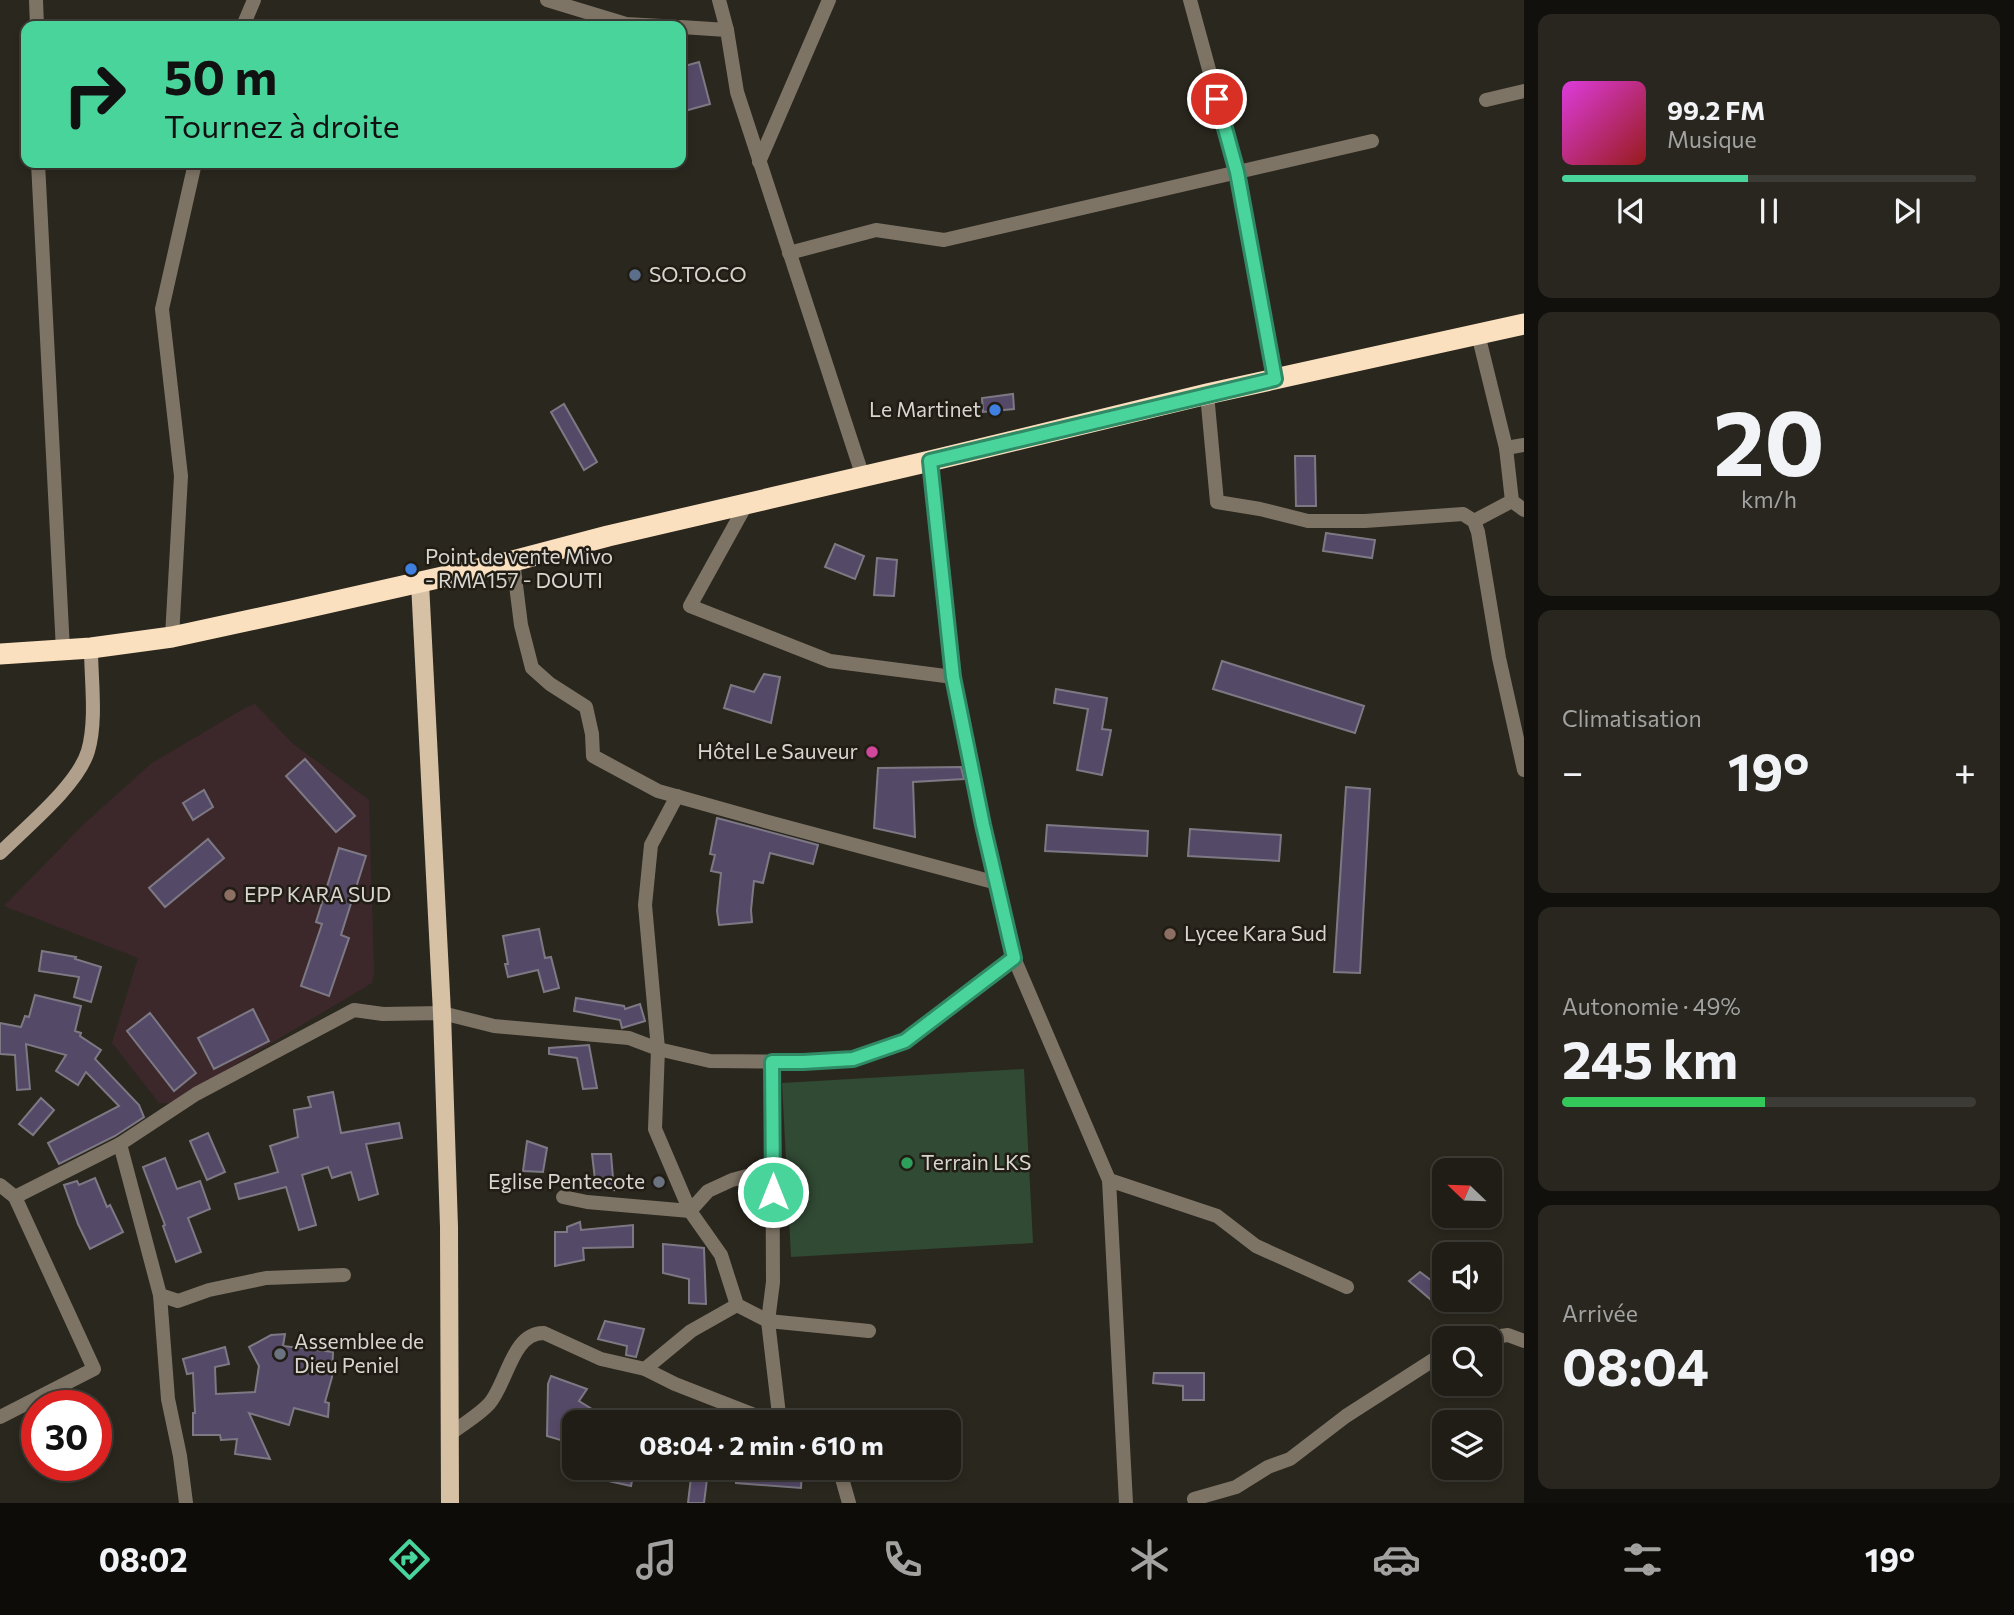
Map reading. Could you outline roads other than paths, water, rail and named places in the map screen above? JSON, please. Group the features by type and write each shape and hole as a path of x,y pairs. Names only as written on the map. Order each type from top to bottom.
{"highway":[{"path":"0,654 91,648 172,637 420,583 1208,394 1524,324"}],"main road":[{"path":"420,583 442,1013 449,1227 450,1503"},
{"path":"0,853 75,776 88,752 92,728 91,648"}],"street":[{"path":"36,0 37,21"},
{"path":"245,21 254,0"},
{"path":"547,0 616,21"},
{"path":"719,0 737,92 863,477"},
{"path":"759,162 830,0"},
{"path":"1190,0 1237,172 1275,379"},
{"path":"686,27 727,30"},
{"path":"1486,100 1524,91"},
{"path":"789,253 876,230 944,240 1372,141"},
{"path":"38,168 64,650"},
{"path":"172,637 181,476 162,309 194,168"},
{"path":"1474,521 1518,505 1478,334"},
{"path":"1208,394 1217,502 1308,521 1365,521 1463,514 1474,521 1499,658 1524,771"},
{"path":"1506,448 1524,445"},
{"path":"930,461 953,677 1014,958 1109,1180 1126,1503"},
{"path":"747,503 690,606 830,662 953,677"},
{"path":"513,561 521,625 532,668 550,684 586,707 592,734 593,756 658,791 997,883"},
{"path":"677,796 651,845 645,905 658,1049 655,1129 691,1211 721,1255 737,1305 768,1321 869,1331"},
{"path":"15,1197 120,1144 196,1094 354,1010 383,1014 442,1013 494,1026 629,1038 658,1049 710,1061 803,1062 853,1059 905,1041 1014,958"},
{"path":"772,1062 773,1282 768,1321 777,1410"},
{"path":"120,1144 160,1294 168,1399 180,1456 186,1503"},
{"path":"691,1211 708,1191 732,1180 773,1169"},
{"path":"1109,1180 1217,1216 1256,1246 1347,1287"},
{"path":"0,1185 15,1197 94,1369 0,1417"},
{"path":"563,1197 587,1202 691,1211"},
{"path":"160,1294 178,1301 209,1290 265,1278 344,1275"},
{"path":"645,1369 691,1331 737,1305"},
{"path":"449,1435 489,1403 522,1342 530,1334 544,1333 601,1359 645,1369 675,1384 744,1410"},
{"path":"1502,1336 1508,1335 1524,1341"},
{"path":"1194,1499 1236,1487 1268,1467 1290,1459 1346,1416 1432,1361"},
{"path":"842,1480 849,1503"}],"place":[{"name":"SO.TO.CO","path":"635,275"},
{"name":"Le Martinet","path":"995,410"},
{"name":"Point de vente Mivo - RMA157 - DOUTI","path":"411,569"},
{"name":"Hôtel Le Sauveur","path":"872,752"},
{"name":"EPP KARA SUD","path":"230,895"},
{"name":"Lycee Kara Sud","path":"1170,934"},
{"name":"Terrain LKS","path":"907,1163"},
{"name":"Eglise Pentecote","path":"659,1182"},
{"name":"Assemblee de Dieu Peniel","path":"280,1354"}]}
